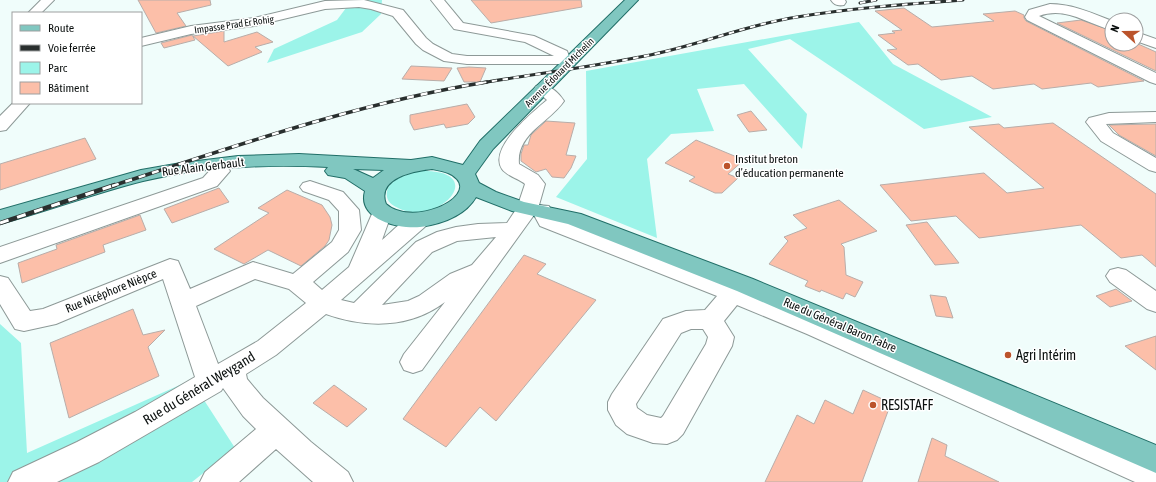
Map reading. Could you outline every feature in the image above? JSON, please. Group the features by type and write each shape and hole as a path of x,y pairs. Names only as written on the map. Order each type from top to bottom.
{"main road":[{"name":"Avenue Édouard Michelin","path":"468,180 486,145 542,89 565,60 632,0"},
{"name":"Avenue Édouard Michelin","path":"443,164 486,145"},
{"name":"Rue Alain Gerbault","path":"0,217 141,176 181,169 238,162 299,160 411,166"},
{"path":"422,164 443,164 456,168 468,180 469,193 465,200 457,207 434,218 420,220 399,219 382,212 376,205 374,197 375,189 389,175 411,166 422,164"},
{"name":"Rue Alain Gerbault","path":"0,228 151,181 201,172 281,168 343,171 361,177 375,189"},
{"name":"Rue du Général Baron Fabre","path":"468,180 489,196 525,214"},
{"name":"Rue du Général Baron Fabre","path":"457,207 574,219 746,286 1156,459"}],"street":[{"path":"35,12 48,0"},
{"path":"437,0 459,26 529,39 562,54 565,60"},
{"name":"Impasse Prad Er Rohig","path":"142,42 191,30 254,22 325,5 359,3 373,5 398,13 428,47 449,58 467,60 565,60"},
{"path":"1104,23 1067,9 1051,8 1034,12 1032,17 1156,79"},
{"path":"1144,32 1156,44"},
{"path":"413,362 441,327 481,270 525,214 535,184 531,179 510,167 509,163 512,146 520,135 556,101 542,89"},
{"path":"0,126 21,104"},
{"path":"1156,117 1110,118 1095,122 1107,137 1156,166"},
{"path":"0,255 210,182 220,171"},
{"path":"297,283 340,248 350,230 349,210 336,196 310,187"},
{"name":"Rue du Général Weygand","path":"358,271 382,212"},
{"path":"359,314 424,247 436,240 525,214 547,221 733,293 816,327 1156,476"},
{"name":"Rue du Général Weygand","path":"24,482 94,449 267,348 323,303 358,271 420,220"},
{"name":"Rue Nicéphore Nièpce","path":"0,284 24,322 47,317 170,267 182,302 221,376 234,383 242,395 277,430 300,452 337,482"},
{"path":"182,302 253,270 297,283 323,303 336,309 359,314 376,315 404,312 414,309 427,303 464,276 481,270"},
{"path":"1118,276 1156,303"},
{"path":"711,320 733,293"},
{"path":"216,482 277,430"}],"green space":[{"path":"352,0 382,0 381,14 362,32 267,63 274,49 337,20"},
{"path":"859,22 893,64 992,117 924,129 790,39 748,49 807,114 802,149 744,84 697,89 714,131 671,134 647,159 657,238 556,197 587,159 586,71"},
{"path":"420,171 441,173 452,178 455,187 452,196 443,204 430,210 416,212 400,209 390,203 387,197 389,186 403,176"},
{"path":"0,324 21,343 27,453 191,380 235,448 192,482 0,482"}],"building":[{"path":"138,0 210,0 211,5 177,13 186,26 156,33"},
{"path":"471,0 581,0 582,7 491,23"},
{"path":"904,8 932,27 994,21 983,14 1015,11 1024,15 1026,21 1144,81 1098,87 1091,83 1042,89 1034,84 993,89 972,76 941,80 918,64 908,65 887,50 897,49 878,35 895,33 892,31 902,30 875,11"},
{"path":"1081,20 1104,28 1104,46 1057,23"},
{"path":"224,31 224,42 257,32 273,42 255,47 262,52 228,66 193,36"},
{"path":"192,35 195,40 164,48 161,43"},
{"path":"1144,47 1156,52 1156,71 1117,52 1144,52"},
{"path":"411,66 452,68 444,81 402,79"},
{"path":"457,68 486,68 480,82 464,82"},
{"path":"467,104 475,117 468,124 446,128 444,124 414,130 410,122 410,115"},
{"path":"751,111 767,130 749,132 737,115"},
{"path":"546,121 575,123 566,155 576,156 571,168 564,178 552,177 546,169 536,172 521,161 521,154 524,145 528,145 531,135"},
{"path":"1053,123 1156,194 1156,267 1142,255 1121,258 1081,225 979,238 956,216 911,221 880,185 984,173 1007,193 1044,188 969,127 999,124 1004,128"},
{"path":"1156,124 1156,156 1119,135 1109,125"},
{"path":"85,138 96,159 0,190 0,164"},
{"name":"Institut breton d’éducation permanente","path":"696,140 744,160 728,174 738,178 722,193 715,193 689,181 695,177 665,163"},
{"path":"219,188 229,202 172,223 164,209"},
{"path":"287,190 322,205 330,217 332,225 329,240 325,246 301,266 268,250 244,264 214,249 269,213 258,208"},
{"path":"839,200 877,231 841,244 844,247 846,275 863,282 855,297 846,293 843,299 821,290 820,292 805,286 808,281 769,264 788,241 784,237 807,228 793,215"},
{"path":"140,215 146,230 103,245 105,252 22,283 18,263 57,249 56,245"},
{"path":"927,222 959,263 935,265 906,225"},
{"path":"524,255 546,264 537,274 596,300 496,421 480,407 446,447 403,419"},
{"path":"1116,289 1132,301 1110,307 1096,296"},
{"path":"930,295 946,297 953,318 936,316"},
{"path":"133,309 143,335 165,330 148,347 159,376 69,418 50,343"},
{"path":"1156,336 1156,370 1125,346"},
{"path":"334,385 367,409 347,427 313,403"},
{"path":"863,390 891,403 862,482 765,482 797,415 814,424 825,400 853,414"},
{"path":"932,438 947,445 945,456 999,482 918,482"}],"railway":[{"path":"860,3 876,0"},
{"path":"485,82 645,56 683,47 759,25 797,17 859,9 963,0"},
{"path":"112,186 251,141 344,114 391,101 485,82"},
{"path":"0,223 115,185"}],"place":[{"name":"Institut breton d’éducation permanente","path":"727,166"},
{"name":"Agri Intérim","path":"1008,355"},
{"name":"RESISTAFF","path":"873,405"}]}
